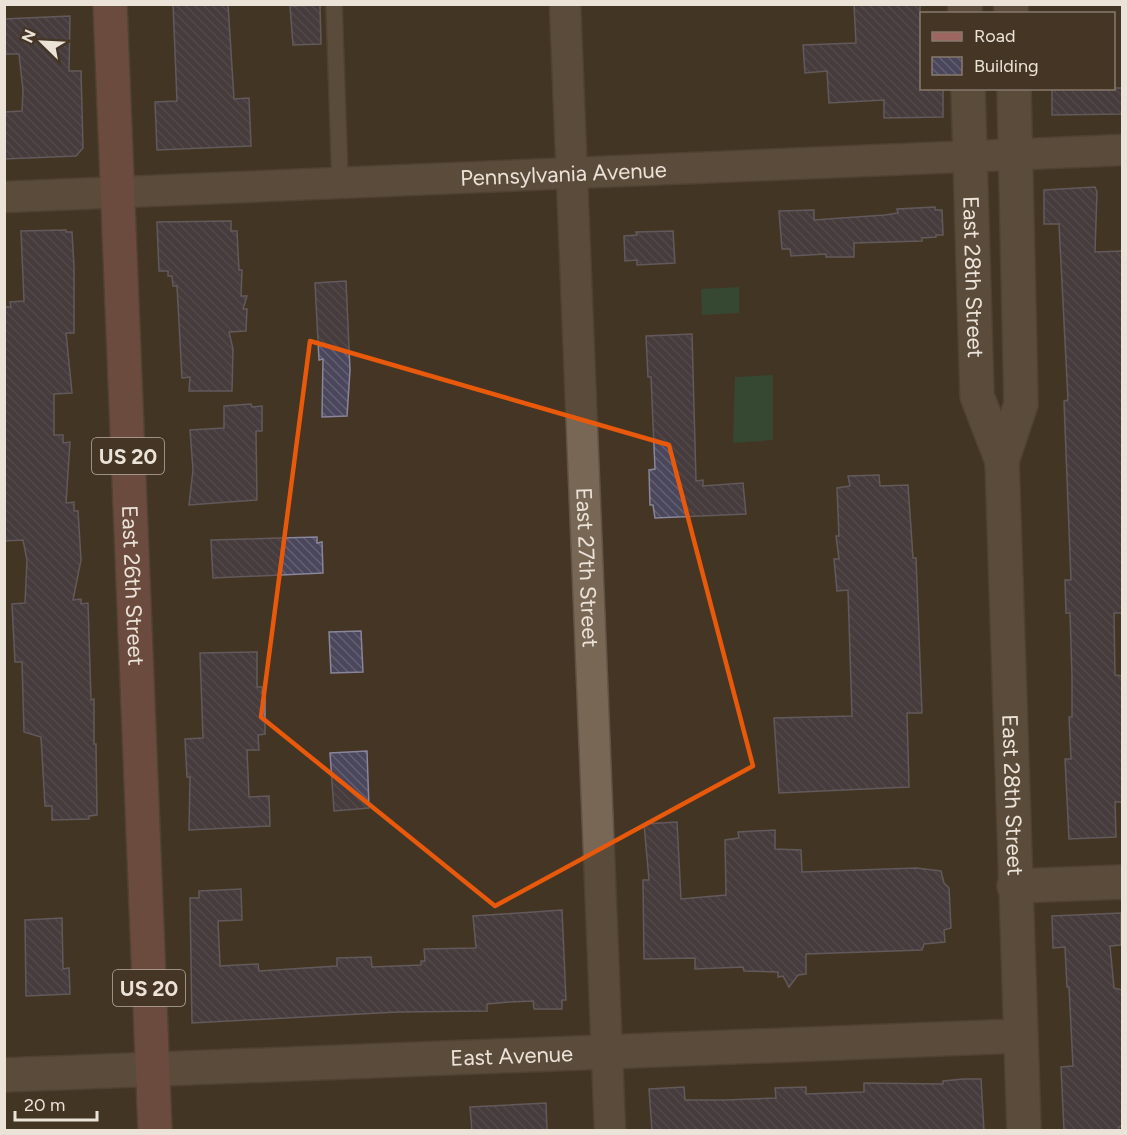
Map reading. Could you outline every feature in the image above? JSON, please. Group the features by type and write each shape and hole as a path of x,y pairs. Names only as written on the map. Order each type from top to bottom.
{"main road":[{"name":"East 26th Street","path":"110,4 155,1131"}],"street":[{"name":"East 27th Street","path":"565,4 610,1131"},
{"name":"East 28th Street","path":"968,90 977,396 1002,461 1014,886 1024,1131"},
{"name":"East 28th Street","path":"1002,461 1021,404 1014,90"},
{"name":"Pennsylvania Avenue","path":"4,197 1122,150"},
{"path":"1014,886 1122,882"},
{"name":"East Avenue","path":"4,1075 1020,1036"}],"lane":[{"path":"334,4 340,183"}],"highlighted area":[{"path":"310,341 669,445 753,766 495,906 261,717"}],"green space":[{"path":"739,287 739,313 702,315 701,289"},
{"path":"773,375 773,440 733,443 735,377"}],"building":[{"path":"173,4 228,4 234,99 249,98 251,146 157,150 155,102 177,101"},
{"path":"854,4 920,4 920,90 943,90 943,117 884,118 884,100 829,103 827,71 805,73 803,45 856,43"},
{"path":"320,5 321,44 293,45 290,6"},
{"path":"70,16 69,71 81,71 83,148 76,156 4,159 4,112 22,111 23,90 19,54 4,54 4,19"},
{"path":"1122,88 1122,114 1052,115 1052,90"},
{"path":"1095,187 1097,192 1095,252 1122,251 1122,613 1114,613 1115,675 1122,676 1122,802 1115,802 1116,837 1069,839 1065,759 1071,759 1069,717 1072,717 1072,677 1070,613 1066,613 1065,580 1071,580 1064,401 1068,400 1059,224 1044,224 1044,190"},
{"path":"935,207 935,210 942,210 943,235 922,238 922,241 854,243 854,257 826,257 826,254 791,256 790,249 782,249 779,211 814,210 814,220 885,215 898,213 897,209"},
{"path":"231,221 231,231 237,231 239,270 242,270 241,296 247,296 243,309 247,309 246,331 229,332 233,349 232,391 189,391 190,377 182,378 177,286 173,286 172,276 168,276 168,271 159,271 157,222"},
{"path":"66,230 66,232 72,232 74,267 74,333 66,333 72,393 54,394 54,435 63,435 63,443 70,442 66,503 74,502 74,511 78,511 81,560 73,600 81,599 81,604 88,603 91,700 94,699 94,744 96,744 97,815 89,816 89,819 52,820 52,806 45,806 41,737 24,732 22,662 15,662 12,604 25,603 27,560 23,540 4,541 4,307 11,307 10,302 24,301 21,231"},
{"path":"673,231 675,263 637,265 637,260 625,261 624,236 637,235 636,232"},
{"path":"346,281 350,370 347,416 322,417 323,359 319,360 315,283"},
{"path":"692,334 696,481 703,480 703,486 743,483 746,514 655,518 653,505 650,505 649,470 655,469 651,377 648,377 646,336"},
{"path":"251,404 252,407 262,406 262,431 256,431 257,500 189,505 193,470 190,430 224,428 224,406"},
{"path":"879,475 880,486 908,485 913,558 916,558 922,713 907,713 909,787 779,793 774,718 852,716 848,590 837,591 834,559 839,559 836,536 839,536 837,488 850,486 848,476"},
{"path":"317,537 317,543 322,542 323,573 213,578 211,540"},
{"path":"361,631 363,672 331,673 329,632"},
{"path":"257,652 257,687 262,687 262,693 265,693 265,734 258,735 259,750 247,750 249,797 269,796 270,826 189,830 190,777 187,777 185,739 203,738 200,653"},
{"path":"367,751 369,808 334,811 330,753"},
{"path":"677,822 681,899 726,895 725,840 739,838 738,832 775,830 775,849 801,850 802,872 916,868 941,871 944,883 949,888 951,928 944,930 945,942 924,944 922,950 806,954 806,974 798,975 789,987 783,976 778,977 778,972 744,971 743,967 695,969 695,958 644,959 643,880 649,880 644,824"},
{"path":"241,889 242,920 218,921 220,966 258,964 259,971 337,966 337,958 371,957 372,967 421,965 421,961 425,961 424,949 476,948 473,916 562,910 566,1000 562,1000 562,1009 534,1009 533,1001 487,1004 487,1011 398,1012 192,1023 190,898 199,898 199,891"},
{"path":"1121,913 1121,945 1110,946 1114,988 1122,990 1122,1126 1119,1127 1119,1131 1064,1131 1061,1067 1073,1066 1069,987 1067,987 1065,947 1053,948 1052,916"},
{"path":"62,918 63,969 69,968 70,994 26,996 25,920"},
{"path":"981,1079 984,1131 652,1131 649,1089 684,1087 685,1100 725,1100 776,1098 775,1088 806,1087 806,1094 864,1092 864,1083 943,1084 943,1081"},
{"path":"546,1103 547,1131 472,1131 470,1107"}]}
